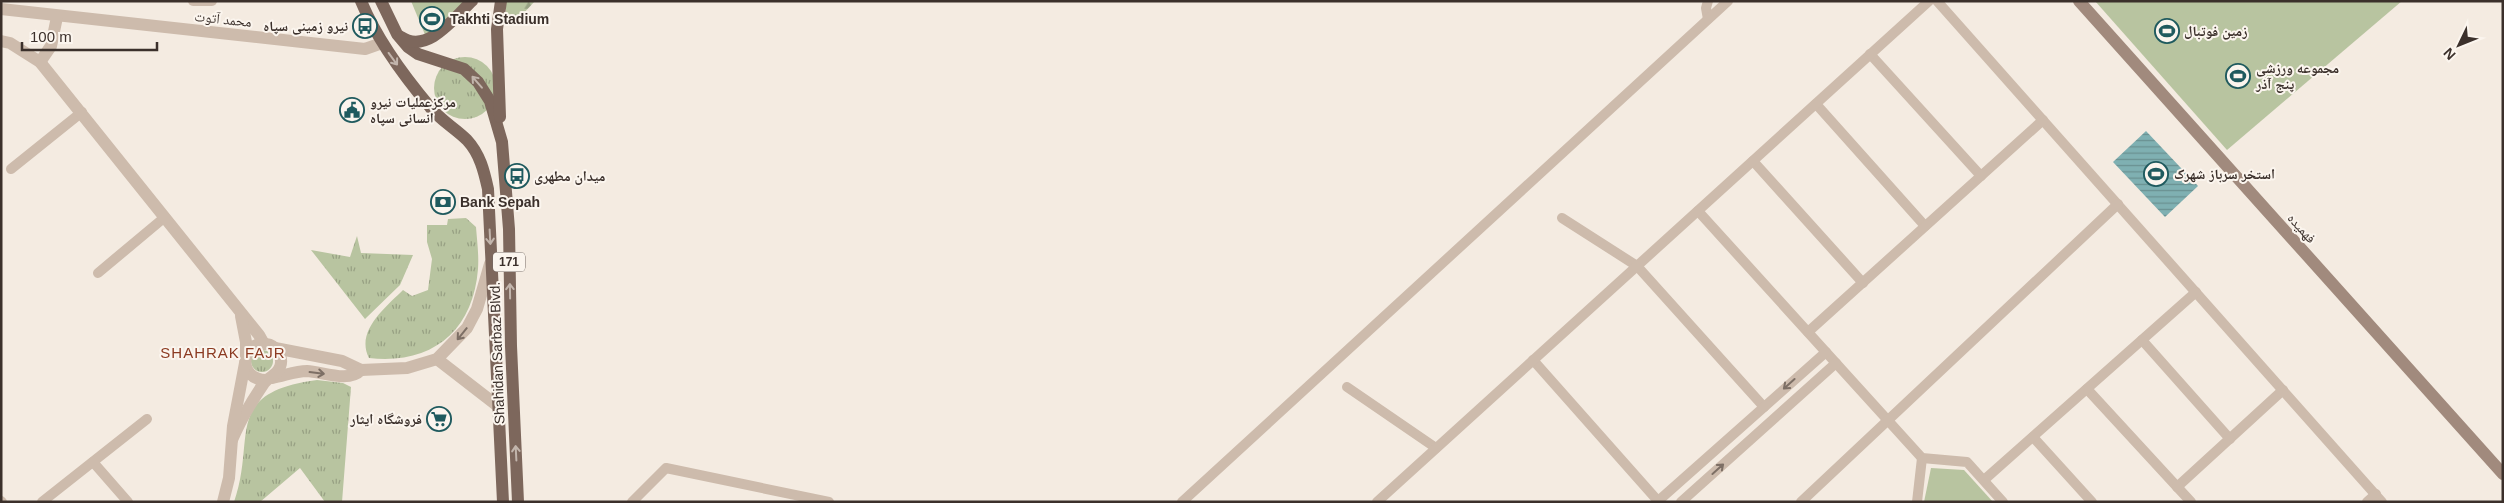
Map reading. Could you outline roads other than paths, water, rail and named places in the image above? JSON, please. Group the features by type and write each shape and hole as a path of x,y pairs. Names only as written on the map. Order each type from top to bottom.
{"main road":[{"name":"Shahidan Sarbaz Blvd.","path":"361,1 382,42 431,109 468,141 482,165 488,189 503,502"},
{"name":"Shahidan Sarbaz Blvd.","path":"381,1 397,34 408,47 418,54 464,69 478,82 490,101 502,142 509,229 511,346 518,502"},
{"path":"397,34 409,42 426,40 472,1"},
{"name":"171","path":"501,1 496,30 502,142"},
{"name":"فهمیده","path":"2079,1 2503,474"}],"street":[{"path":"193,1 212,1"},
{"path":"1708,1 1706,8 1708,19"},
{"path":"1182,502 1728,1"},
{"path":"1377,502 1929,1"},
{"path":"1937,1 2379,498 2367,502"},
{"name":"محمد آتوت","path":"1,9 57,17 365,49 382,42"},
{"path":"40,62 51,46 57,17"},
{"path":"1,41 10,43 40,62 82,112 241,313 269,346 279,353 280,370 269,379 245,411 232,440"},
{"path":"1870,54 1981,176"},
{"path":"1816,104 1925,226"},
{"path":"11,169 82,112"},
{"path":"1808,332 2043,120"},
{"path":"1753,161 1863,283"},
{"path":"1801,502 2118,204"},
{"path":"1698,211 1922,458 1967,462 2003,502"},
{"path":"98,273 165,217"},
{"path":"1562,218 1637,266 1764,407"},
{"path":"361,370 358,374 348,376 307,372 261,380 250,374 245,360 252,347 269,346 342,362 361,370 407,368 438,359 467,328 477,309 491,257"},
{"path":"1984,480 2196,292"},
{"path":"223,502 229,478 232,440 245,360 246,342 241,313"},
{"path":"2142,340 2230,439"},
{"path":"1533,360 1657,501 1826,352"},
{"path":"438,359 499,408"},
{"path":"1681,502 1836,363"},
{"path":"1347,387 1436,448"},
{"path":"2087,388 2190,502"},
{"path":"2178,488 2282,390"},
{"path":"42,502 146,419"},
{"path":"2033,436 2092,502"},
{"path":"1917,502 1922,458"},
{"path":"93,462 128,502"},
{"path":"632,502 666,468 829,502"}],"water":[{"name":"استخر سرباز شهرک","path":"2146,131 2198,186 2165,217 2113,162"}],"place":[{"name":"Takhti Stadium","path":"432,19"},
{"name":"نیرو زمینی سپاه","path":"365,26"},
{"name":"زمین فوتبال","path":"2167,31"},
{"name":"مجموعه ورزشی پنج آذر","path":"2238,76"},
{"name":"مرکزعملیات نیرو انسانی سپاه","path":"352,110"},
{"name":"استخر سرباز شهرک","path":"2156,174"},
{"name":"میدان مطهری","path":"517,176"},
{"name":"Bank Sepah","path":"443,202"},
{"name":"فروشگاه ایثار","path":"439,419"}],"district":[{"name":"SHAHRAK FAJR","path":"223,352"}]}
